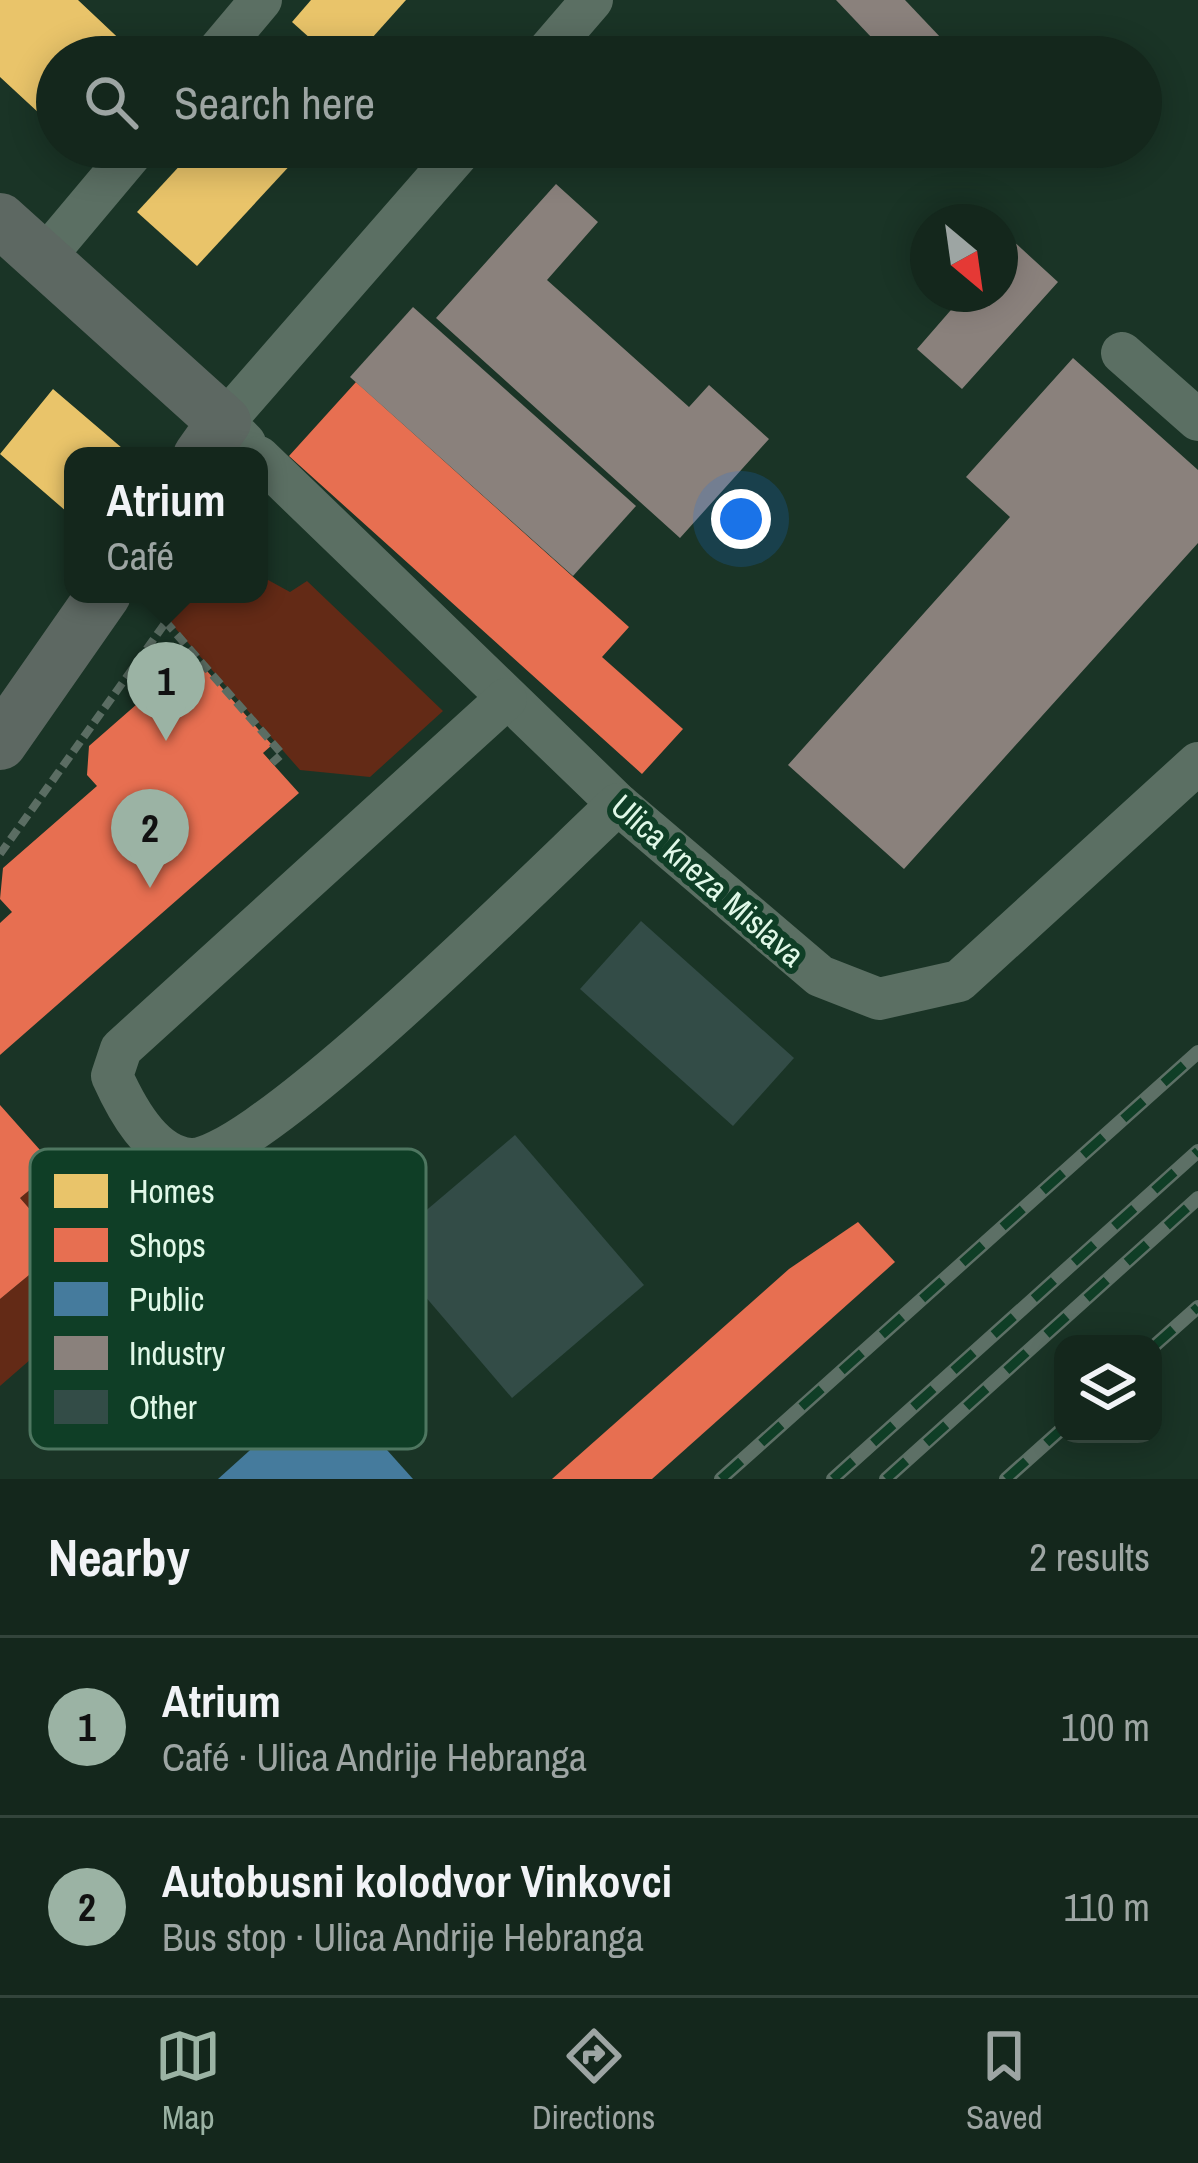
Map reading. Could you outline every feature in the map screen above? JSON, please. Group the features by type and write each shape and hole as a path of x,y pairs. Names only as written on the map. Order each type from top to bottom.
{"main road":[{"name":"Ulica kneza Mislava","path":"0,220 234,447"},
{"path":"0,743 98,603"}],"street":[{"path":"230,36 260,0"},
{"path":"561,36 592,0"},
{"path":"43,259 119,168"},
{"path":"236,447 448,168"},
{"path":"1122,353 1198,420"},
{"name":"Ulica kneza Mislava","path":"268,479 618,804 820,976 879,999 959,981 1198,763"},
{"path":"163,1149 124,1103 112,1076 121,1049 506,699"},
{"path":"225,1149 290,1105 618,804"}],"path":[{"path":"0,854 179,603"},
{"path":"165,622 282,754 272,763"}],"shaded area":[{"path":"268,580 290,592 307,581 443,711 370,777 300,770 168,620 182,603 268,603"},
{"path":"30,1190 30,1209 20,1198"},
{"path":"30,1274 30,1360 0,1386 0,1299"}],"building: Homes":[{"path":"0,0 78,0 116,36 36,36 36,110 0,77"},
{"path":"311,0 406,0 374,36 308,36 292,22"},
{"path":"178,168 288,168 197,266 137,212"},
{"path":"53,389 121,447 64,447 64,509 0,454"}],"building: Shops":[{"path":"356,382 629,627 602,657 683,729 642,774 289,456"},
{"path":"193,655 272,745 263,753 299,793 0,1055 0,923 12,912 0,899 3,868 97,786 87,775 89,746"},
{"path":"0,1105 39,1149 30,1149 30,1190 20,1198 30,1209 30,1274 0,1299"},
{"path":"858,1222 895,1262 652,1479 552,1479 789,1269"}],"building: Public":[{"path":"251,1449 386,1449 413,1479 218,1479"}],"building: Industry":[{"path":"836,0 905,0 939,36 870,36"},
{"path":"556,184 598,222 547,280 689,407 709,385 769,439 680,538 436,318"},
{"path":"1018,245 1058,282 962,389 917,349 949,312 1018,312"},
{"path":"413,307 636,506 573,576 350,377"},
{"path":"1073,358 1198,470 1198,543 904,869 788,765 1010,517 966,477"}],"building: Other":[{"path":"641,921 794,1058 733,1126 580,989"},
{"path":"515,1135 644,1285 512,1398 426,1297 426,1211"}],"railway":[{"path":"721,1479 1198,1052"},
{"path":"833,1479 1198,1151"},
{"path":"886,1479 1198,1198"},
{"path":"1162,1339 1198,1307"},
{"path":"1006,1479 1054,1436"}],"place":[{"name":"Atrium","path":"166,741"},
{"name":"Autobusni kolodvor Vinkovci","path":"150,888"}]}
